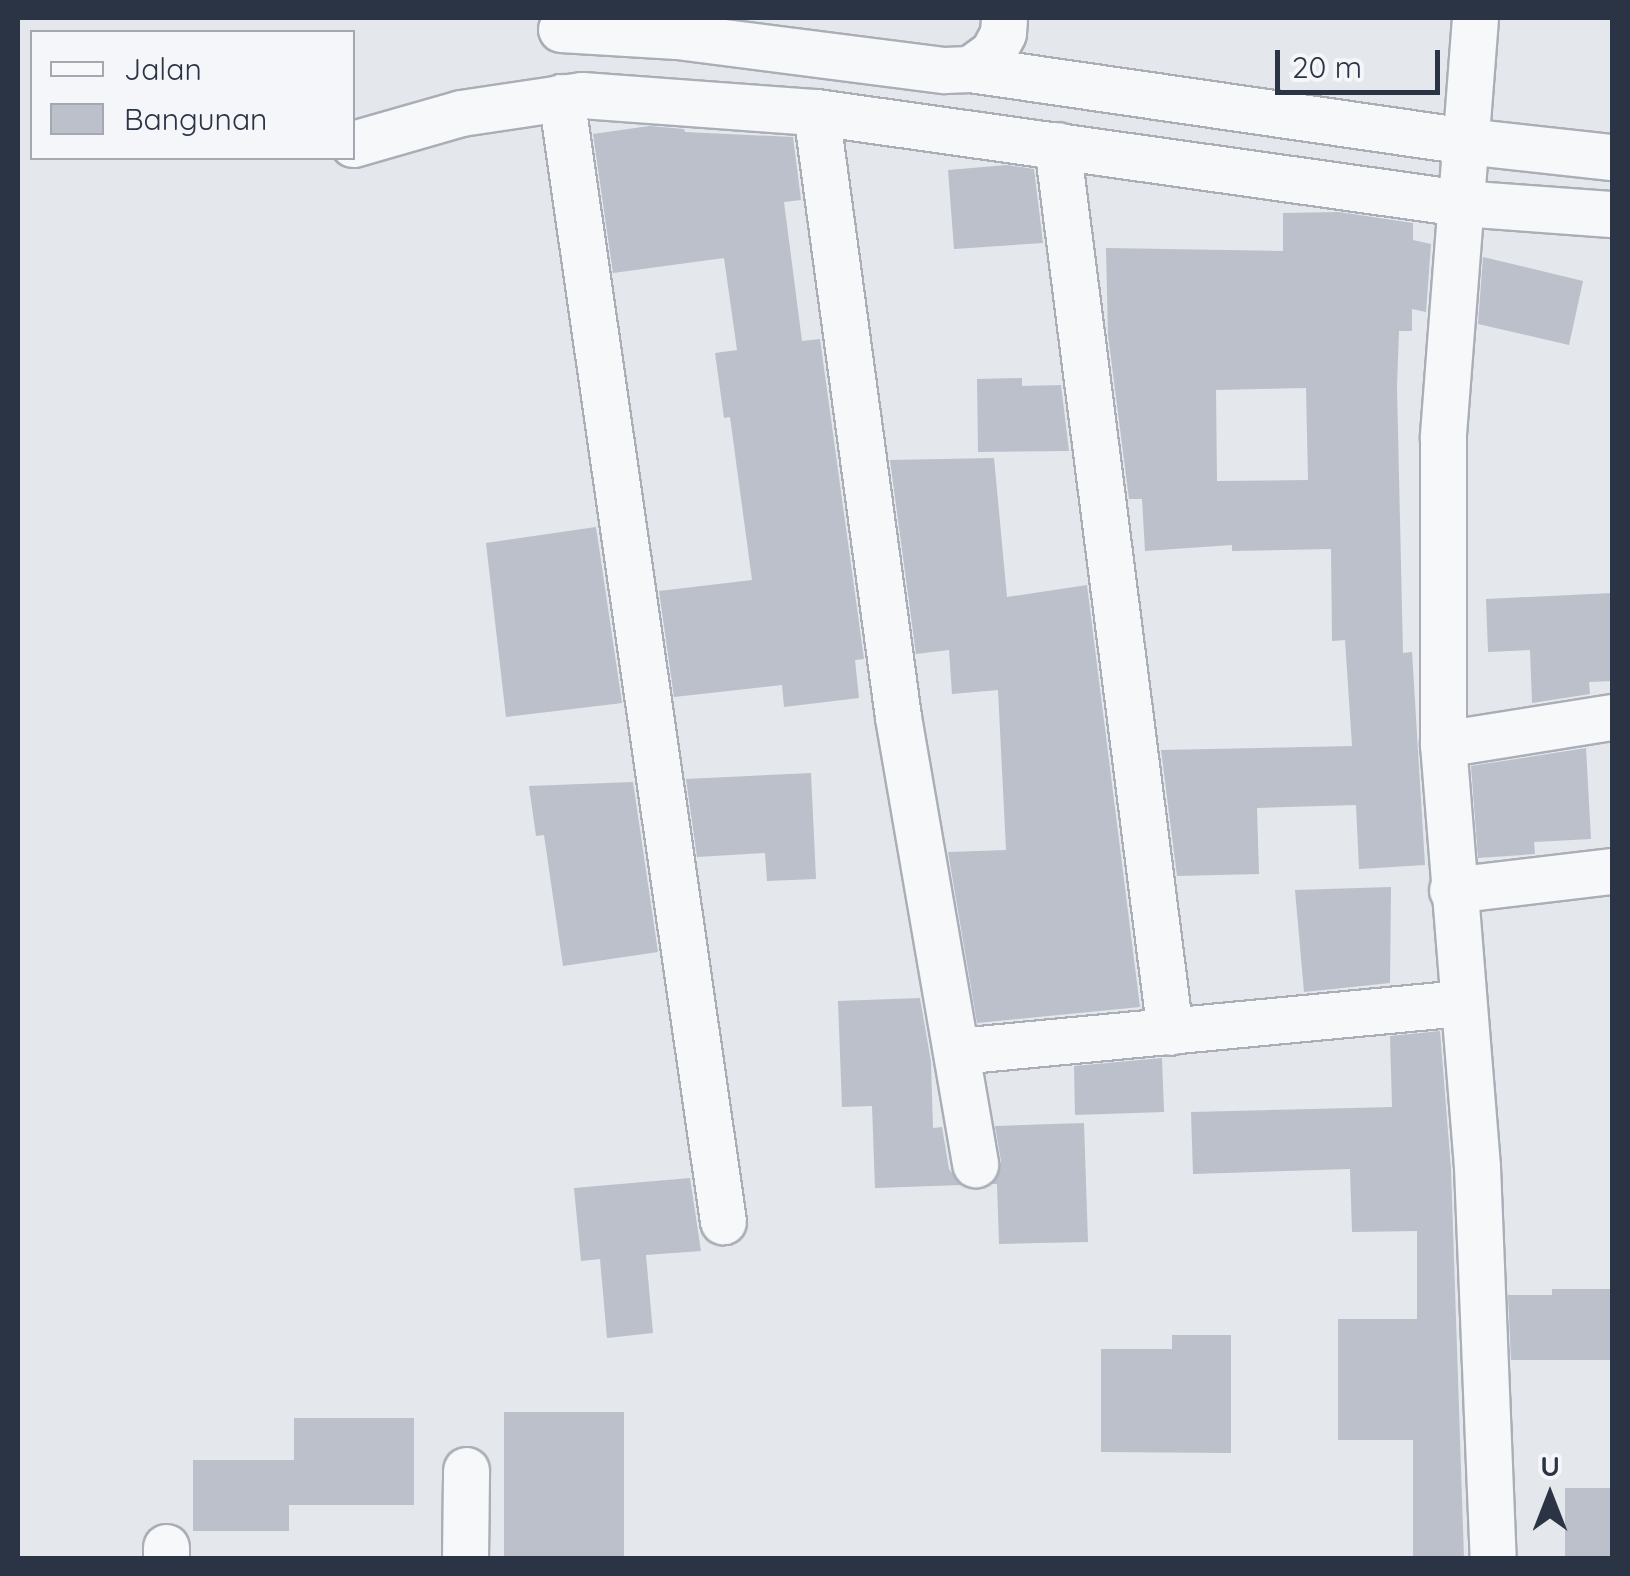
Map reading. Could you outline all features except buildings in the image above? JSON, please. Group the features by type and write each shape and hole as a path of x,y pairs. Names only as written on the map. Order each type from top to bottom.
{"street":[{"path":"970,69 993,52 1003,33 1004,18"},
{"path":"1475,18 1442,438 1444,744 1452,890 1477,1167 1493,1558"},
{"path":"560,30 676,36 902,65 970,69 1466,141 1612,157"},
{"path":"560,97 723,1221"},
{"path":"355,143 461,114 560,97 816,112 1461,203 1612,214"},
{"path":"816,112 898,717 958,1051 974,1164"},
{"path":"1057,146 1170,1032"},
{"path":"1444,744 1612,717"},
{"path":"1452,890 1612,872"},
{"path":"958,1051 1461,1003"},
{"path":"464,1558 466,1470"}]}
